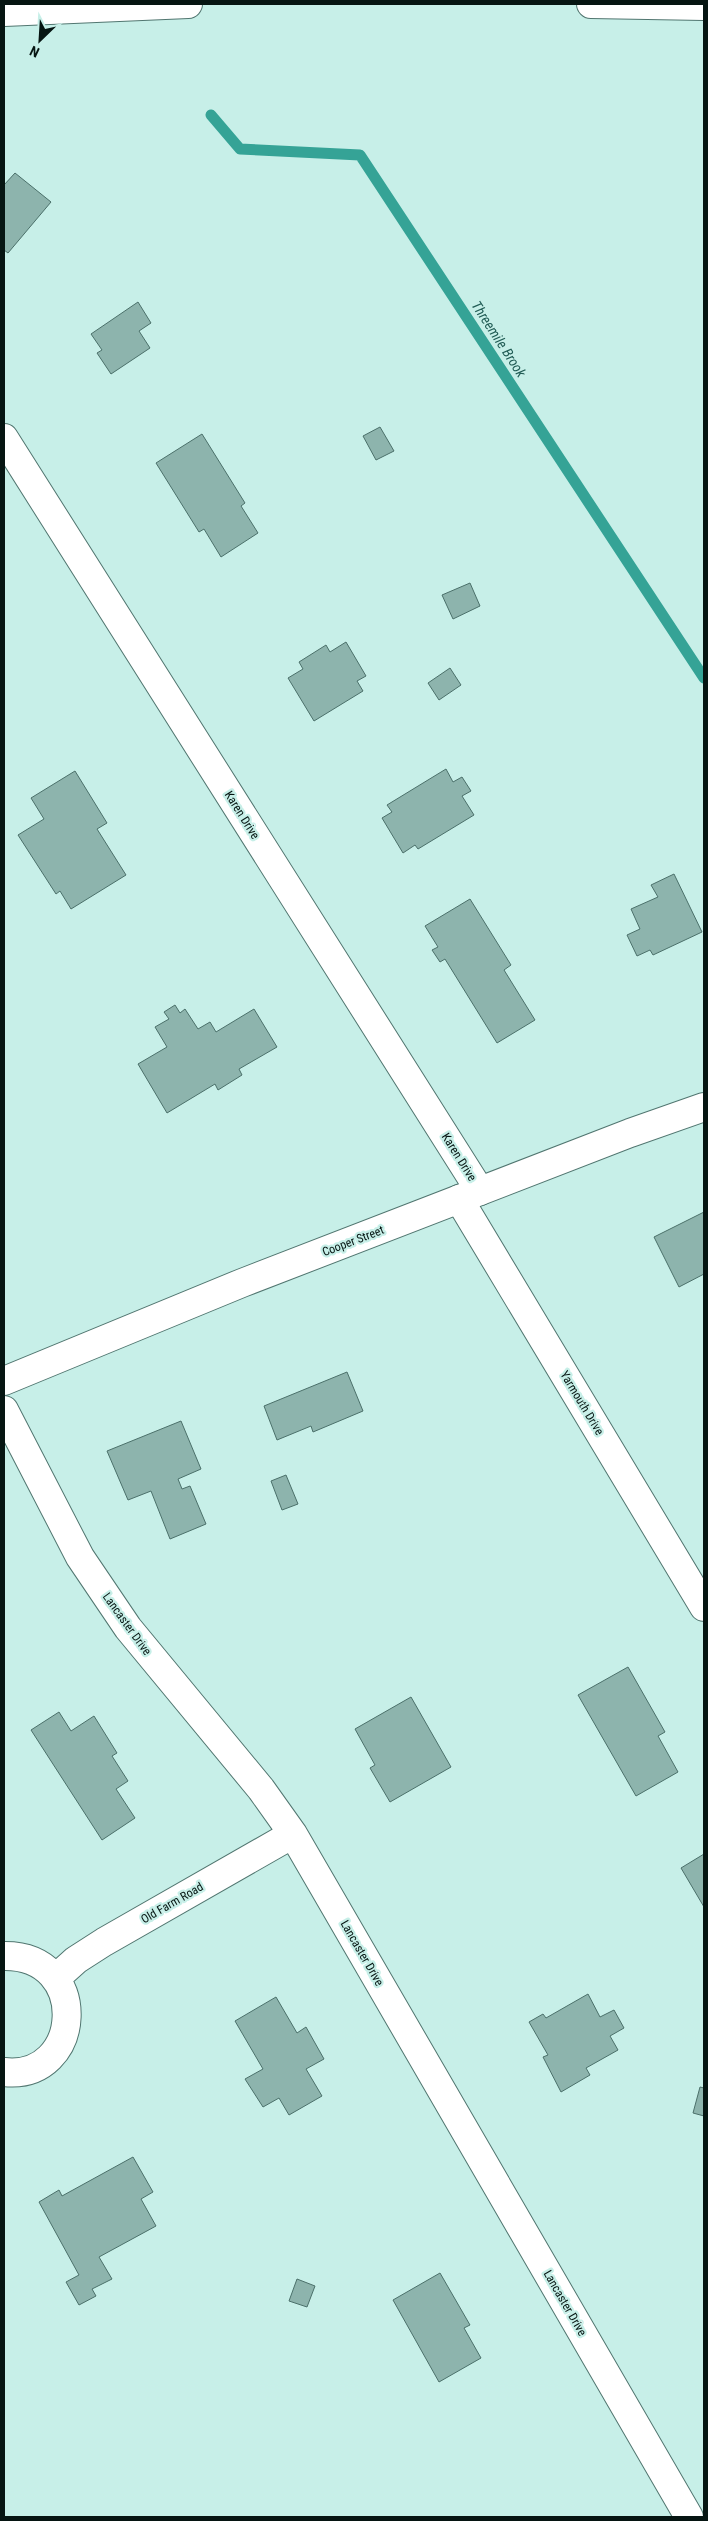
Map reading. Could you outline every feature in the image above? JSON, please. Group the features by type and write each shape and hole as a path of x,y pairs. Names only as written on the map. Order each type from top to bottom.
{"main road":[{"path":"4,12 188,4"},
{"path":"591,4 704,6"},
{"name":"Karen Drive","path":"4,438 470,1195"},
{"name":"Cooper Street","path":"4,1381 242,1283 704,1107"},
{"name":"Yarmouth Drive","path":"470,1195 704,1607"},
{"name":"Lancaster Drive","path":"4,1410 80,1557 128,1628 261,1788 293,1834 689,2517"},
{"name":"Old Farm Road","path":"56,1978 76,1960 104,1942 293,1834"},
{"path":"4,1956 26,1958 37,1962 56,1978 66,1997 68,2008 66,2030 62,2040 49,2058 40,2064 19,2072 4,2072"}],"building":[{"path":"15,173 51,202 8,253 4,250 4,185"},
{"path":"138,302 151,323 139,331 150,348 111,374 97,353 102,350 91,334"},
{"path":"380,427 394,451 376,460 363,436"},
{"path":"202,434 245,503 241,506 258,533 221,557 204,529 199,532 156,463"},
{"path":"470,583 480,606 453,619 442,595"},
{"path":"346,642 366,676 357,681 363,691 314,721 288,678 303,669 299,662 326,645 330,652"},
{"path":"450,668 461,685 439,700 428,683"},
{"path":"446,769 453,782 462,777 471,791 462,796 474,815 418,849 415,845 403,853 382,818 392,812 387,805"},
{"path":"75,771 107,823 97,829 126,875 71,909 60,891 56,894 18,835 44,819 31,798"},
{"path":"674,874 702,932 653,955 650,950 637,956 627,935 640,929 631,909 658,897 651,885"},
{"path":"470,899 511,965 504,970 535,1020 497,1043 445,959 440,962 432,950 438,947 425,926"},
{"path":"175,1005 180,1013 185,1009 198,1029 210,1022 216,1032 254,1009 277,1047 239,1069 242,1075 218,1090 215,1084 167,1113 138,1064 167,1047 155,1027 169,1019 164,1012"},
{"path":"704,1212 704,1274 679,1287 654,1237"},
{"path":"347,1372 363,1411 313,1432 311,1426 277,1440 264,1406"},
{"path":"181,1421 201,1469 178,1479 182,1489 190,1486 206,1524 170,1539 151,1491 128,1500 107,1451"},
{"path":"286,1475 298,1504 282,1510 271,1481"},
{"path":"628,1667 665,1732 658,1736 678,1772 636,1796 578,1695"},
{"path":"411,1697 451,1767 390,1802 370,1768 375,1765 355,1729"},
{"path":"59,1712 71,1731 94,1716 117,1753 112,1756 128,1781 116,1789 135,1818 102,1840 31,1730"},
{"path":"704,1854 704,1907 681,1868"},
{"path":"588,1994 600,2017 614,2010 624,2028 610,2036 618,2050 586,2068 590,2075 561,2092 543,2057 548,2055 529,2022 543,2014 546,2018"},
{"path":"276,1997 297,2033 306,2027 324,2059 306,2069 322,2096 289,2115 279,2098 263,2107 245,2079 263,2069 235,2021"},
{"path":"700,2087 704,2088 704,2116 693,2113"},
{"path":"133,2157 153,2192 141,2199 156,2226 99,2257 112,2279 92,2289 96,2296 79,2305 66,2282 79,2275 39,2202 59,2190 62,2196"},
{"path":"440,2273 470,2325 464,2328 481,2358 439,2382 393,2300"},
{"path":"297,2279 315,2286 307,2307 289,2301"}],"waterway":[{"name":"Threemile Brook","path":"211,115 240,149 360,155 704,678"}]}
